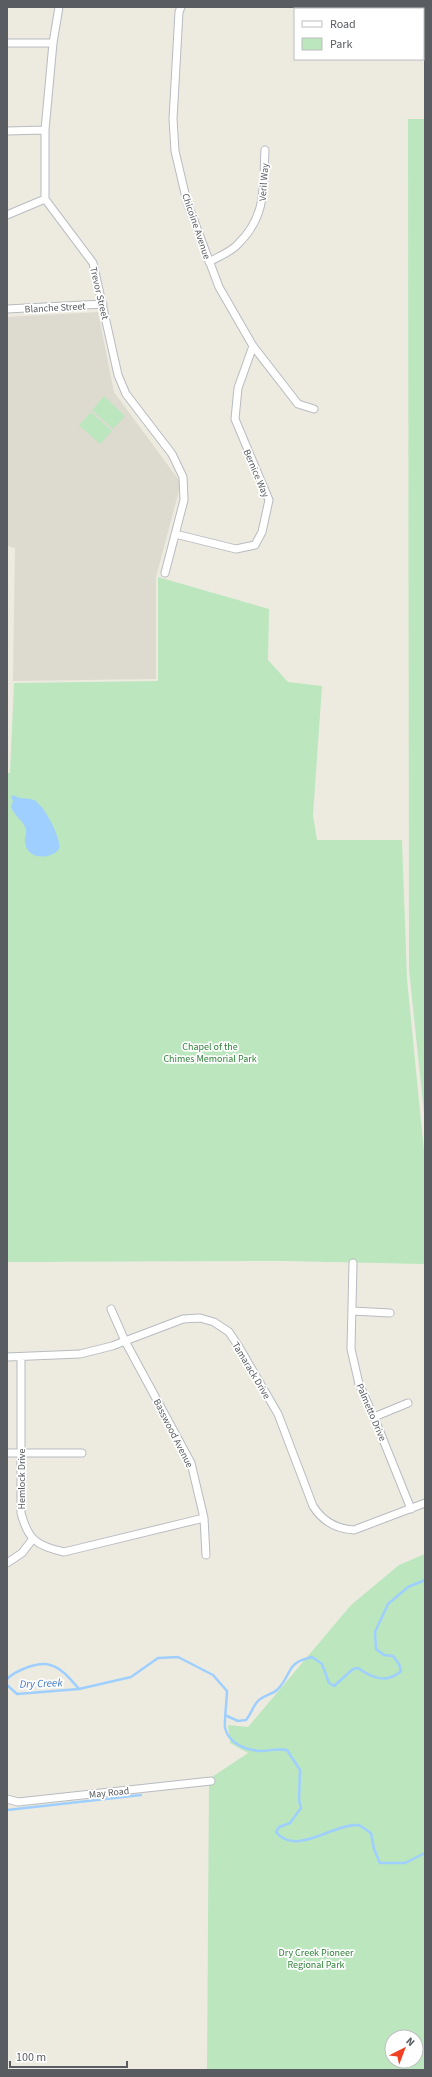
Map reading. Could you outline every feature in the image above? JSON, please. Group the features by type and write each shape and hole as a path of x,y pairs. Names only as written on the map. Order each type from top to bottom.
{"street":[{"path":"7,215 45,199 45,130 58,7"},
{"name":"Chicoine Avenue","path":"181,7 179,12 173,119 175,151 187,202 219,287 254,346 298,404 314,409"},
{"path":"7,42 53,43"},
{"path":"7,131 45,130"},
{"name":"Veril Way","path":"209,262 237,245 255,224 262,203 265,150"},
{"name":"Trevor Street","path":"45,199 93,263 118,375 126,394 172,454 183,476 184,500 165,573"},
{"name":"Blanche Street","path":"7,309 103,304"},
{"name":"Bernice Way","path":"175,534 236,549 255,545 262,532 269,500 235,419 238,388 254,346"},
{"name":"Palmetto Drive","path":"353,1263 351,1349 359,1384 411,1509"},
{"name":"Basswood Avenue","path":"111,1308 126,1341 191,1463 204,1518 206,1555"},
{"path":"352,1310 390,1313"},
{"name":"Tamarack Drive","path":"7,1357 80,1354 126,1341 183,1319 200,1318 214,1322 229,1332 278,1414 313,1506 319,1516 332,1525 343,1529 354,1530 425,1503"},
{"name":"Hemlock Drive","path":"21,1357 21,1513 24,1527 32,1540"},
{"path":"374,1417 408,1403"},
{"path":"7,1452 82,1453"},
{"path":"7,1563 22,1553 32,1540 46,1548 64,1552 204,1518"},
{"name":"May Road","path":"7,1799 18,1802 211,1781"}],"shaded area":[{"path":"98,312 114,392 181,483 156,577 156,679 13,681 15,548 7,546 7,317"}],"green space":[{"path":"408,119 425,119 425,1123 409,969"},
{"path":"104,396 125,416 113,429 92,410"},
{"path":"91,412 112,431 100,444 79,425"},
{"name":"Chapel of the Chimes Memorial Park","path":"158,577 269,609 268,660 288,682 322,686 313,815 317,840 402,840 407,979 425,1162 425,1264 283,1261 7,1262 7,773 10,773 14,683 158,681"},
{"name":"Dry Creek Pioneer Regional Park","path":"425,1554 425,2070 207,2070 209,1779 248,1753 230,1743 228,1725 248,1727 351,1605 399,1565"}],"water":[{"path":"14,795 16,797 34,800 43,808 58,838 59,849 55,853 39,856 34,855 26,848 26,829 11,807 13,801 11,797"}],"waterway":[{"name":"Dry Creek","path":"227,1716 238,1721 246,1720 255,1704 263,1697 278,1689 283,1683 290,1669 297,1662 303,1659 312,1657 322,1664 329,1683 334,1686 353,1669 358,1668 374,1677 385,1678 396,1675 401,1671 399,1664 393,1656 384,1655 376,1649 375,1632 388,1604 408,1587 425,1580"},
{"path":"7,1685 17,1694 79,1689 131,1677 158,1658 178,1657 213,1675 227,1691 225,1728 227,1734 234,1742 244,1748 260,1751 280,1749 287,1750 300,1770 299,1800 301,1808 290,1823 279,1827 276,1832 284,1839 294,1841 304,1840 348,1826 358,1825 371,1833 374,1849 380,1863 405,1863 425,1853"},
{"name":"Dry Creek","path":"7,1679 15,1673 27,1668 39,1664 45,1664 58,1669 79,1689"},
{"path":"7,1810 141,1795"}]}
